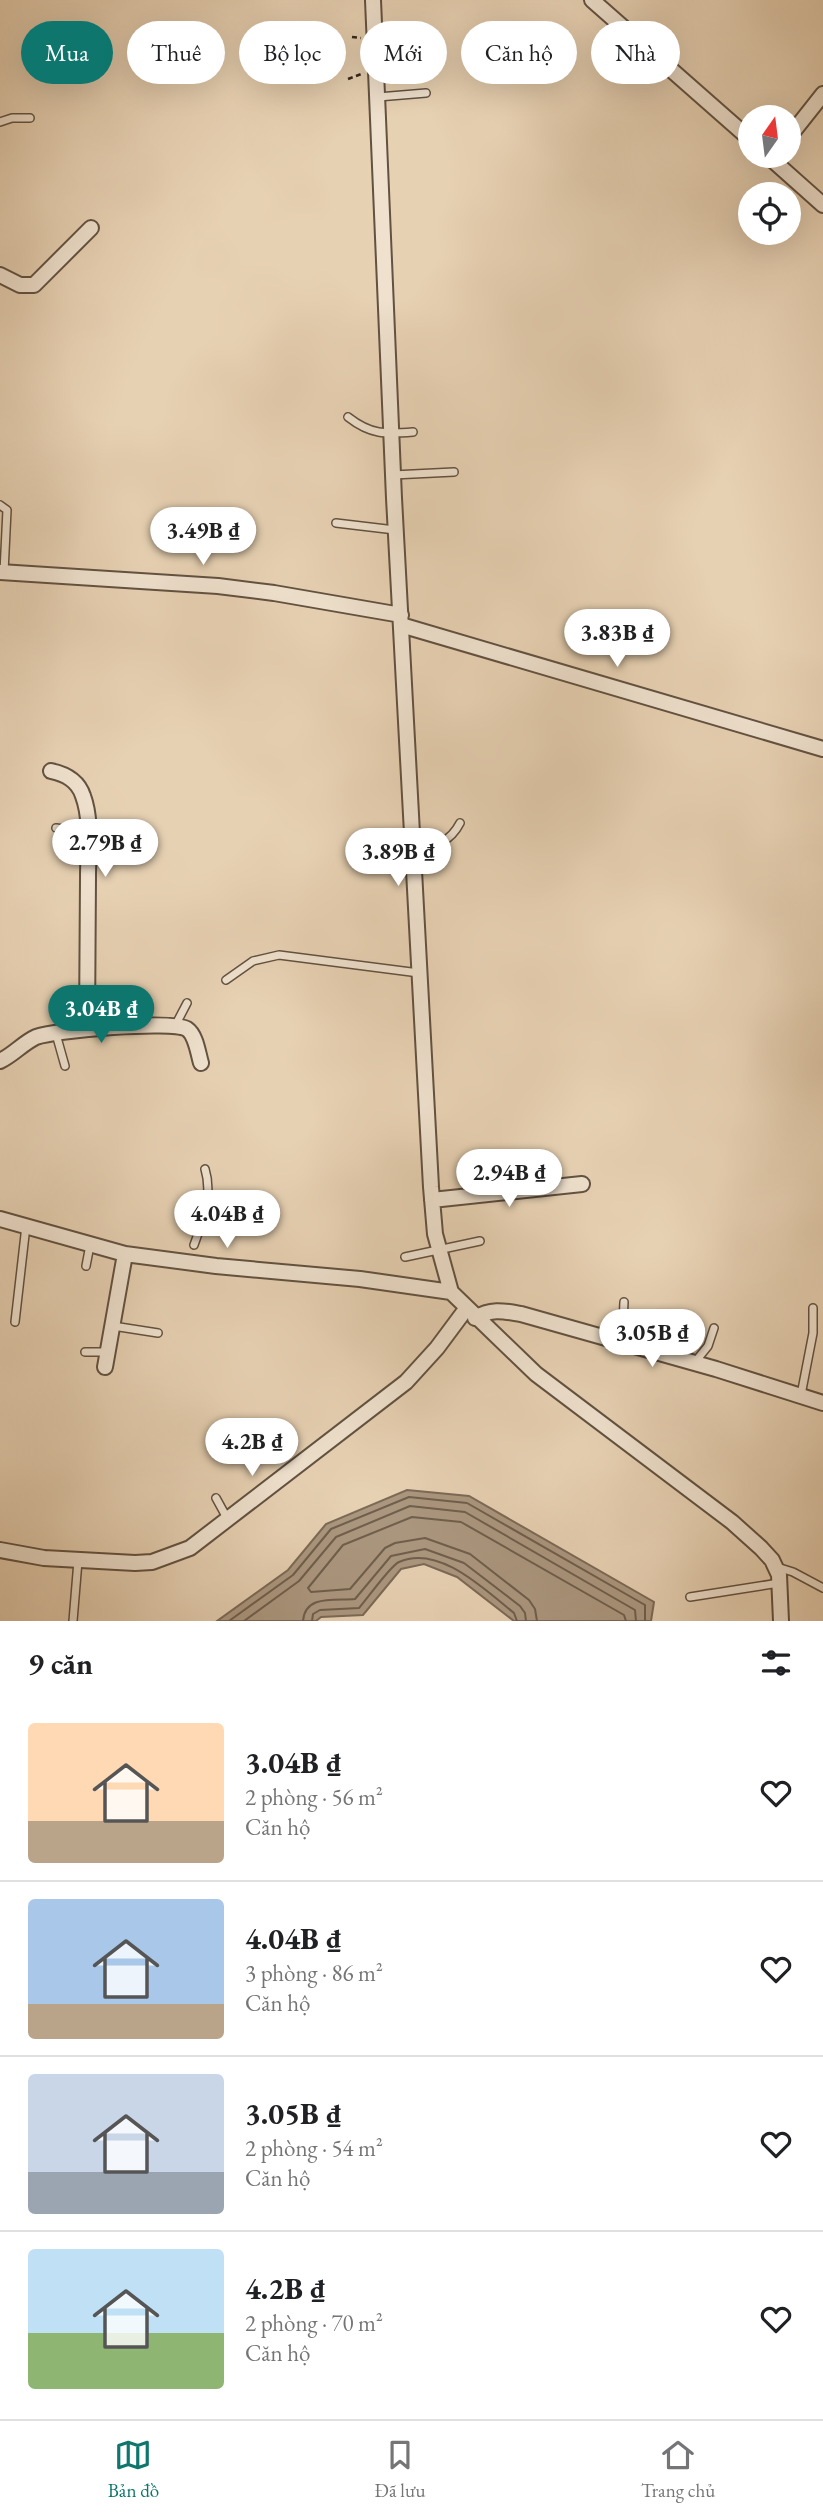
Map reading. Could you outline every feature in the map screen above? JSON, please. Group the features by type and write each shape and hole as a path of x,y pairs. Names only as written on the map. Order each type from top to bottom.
{"street":[{"path":"373,0 393,475 432,1200 439,1251 451,1292 536,1374 732,1522 767,1554 777,1567 781,1621"},
{"path":"592,0 738,129"},
{"path":"802,120 823,94"},
{"path":"783,168 823,205"},
{"path":"0,275 20,285 34,285 91,229"},
{"path":"2,573 218,586 274,593 401,620 823,749"},
{"path":"51,771 65,774 79,787 84,797 88,832 87,1028"},
{"path":"0,1061 29,1041 55,1033 87,1028 175,1027 188,1030 192,1035 201,1063"},
{"path":"432,1200 582,1184"},
{"path":"0,1219 125,1254 190,1259 451,1292"},
{"path":"107,1359 125,1254"},
{"path":"0,1550 33,1557 135,1563 166,1558 190,1548 406,1382 471,1313 505,1311 622,1342 823,1403"}],"lane":[{"path":"377,97 426,93"},
{"path":"0,122 12,118 30,118"},
{"path":"348,417 368,430 391,434 413,432"},
{"path":"393,475 454,472"},
{"path":"0,505 7,510 2,573"},
{"path":"336,523 396,530"},
{"path":"413,852 449,839 460,823"},
{"path":"56,828 88,832"},
{"path":"226,980 253,961 279,956 420,973"},
{"path":"175,1027 187,1003"},
{"path":"55,1033 65,1066"},
{"path":"480,1161 486,1177 483,1194"},
{"path":"194,1245 207,1200 205,1169"},
{"path":"15,1322 26,1225"},
{"path":"405,1256 480,1241"},
{"path":"86,1266 90,1245"},
{"path":"622,1342 624,1302"},
{"path":"801,1395 811,1348 813,1308"},
{"path":"113,1326 158,1333"},
{"path":"694,1363 708,1346 714,1328"},
{"path":"85,1352 107,1359"},
{"path":"216,1498 228,1518"},
{"path":"73,1621 78,1561"},
{"path":"777,1567 823,1588"},
{"path":"690,1597 780,1583"}],"water":[{"path":"407,1490 469,1496 654,1602 651,1621 514,1621 457,1577 424,1564 401,1569 363,1615 321,1617 316,1621 217,1621 288,1570 326,1524"}]}
